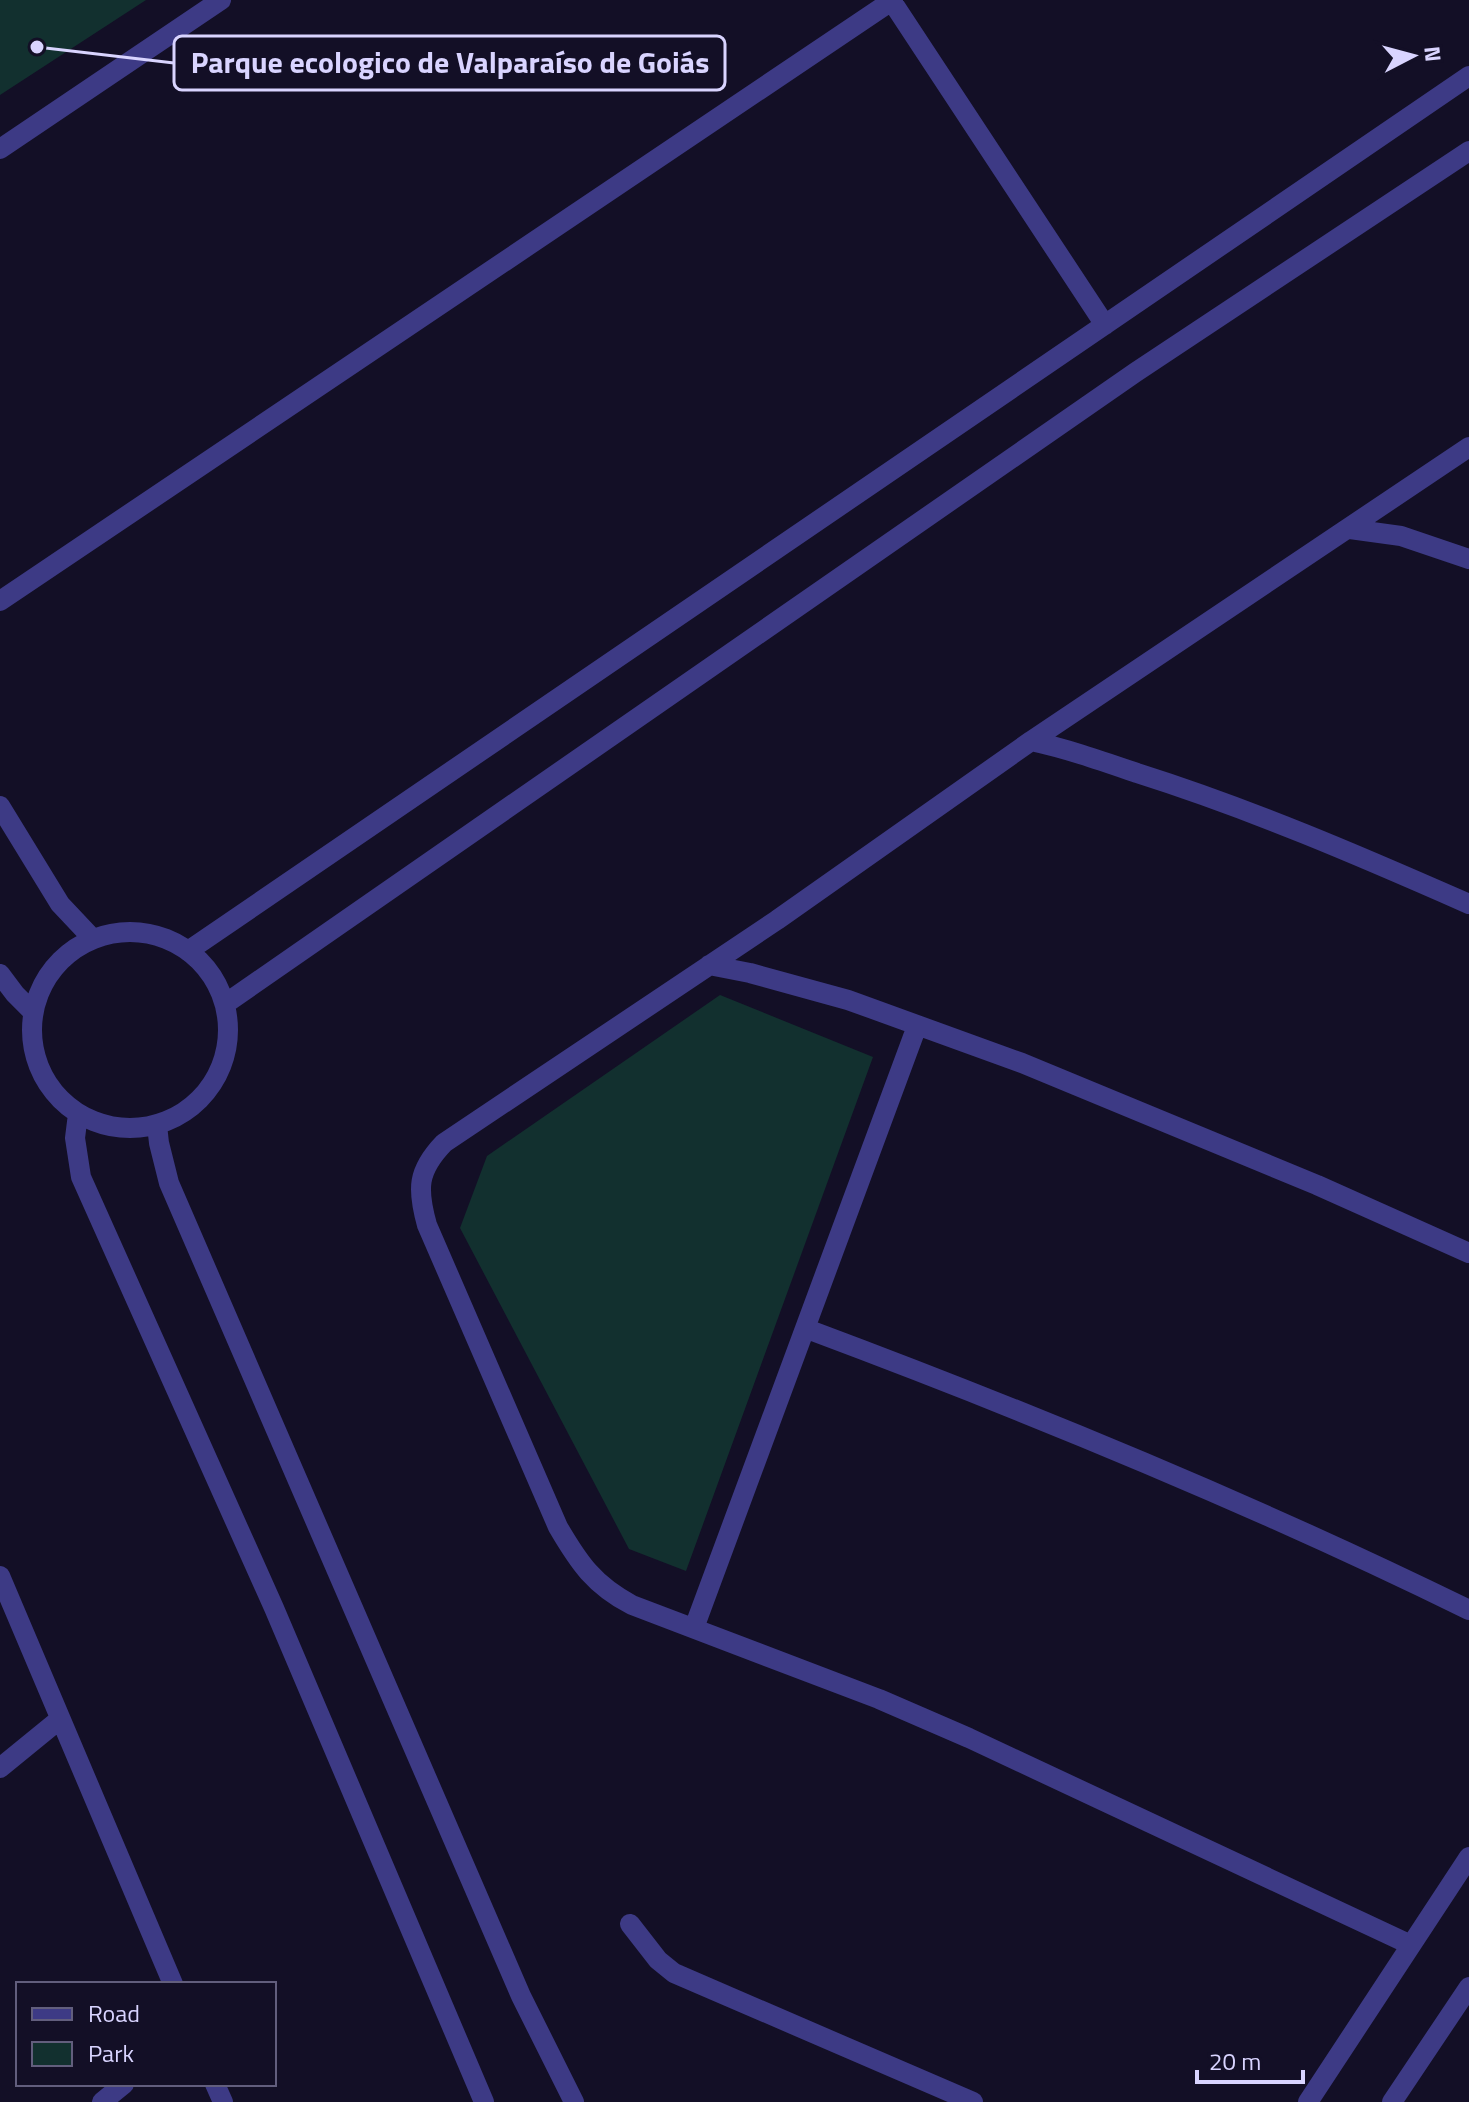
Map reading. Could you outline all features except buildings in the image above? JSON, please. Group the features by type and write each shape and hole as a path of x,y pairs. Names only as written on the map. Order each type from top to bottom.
{"street":[{"path":"0,149 221,0"},
{"path":"0,601 892,0 1105,325"},
{"path":"188,951 1469,76"},
{"path":"225,1004 1136,372 1469,151"},
{"path":"1411,1945 984,1744 879,1699 610,1593 593,1579 574,1555 558,1527 427,1225 420,1187 424,1169 444,1143 709,965 1031,741 1469,447"},
{"path":"1350,529 1401,536 1469,559"},
{"path":"1031,741 1100,759 1209,796 1469,904"},
{"path":"0,806 49,889 72,919 93,939"},
{"path":"117,932 142,932 166,938 188,951 205,965 217,983 225,1004 228,1035 222,1065 207,1092 185,1112 157,1125 130,1129 103,1125 78,1114 60,1099 41,1070 32,1036 33,1012 40,989 53,968 71,951 93,939 117,932"},
{"path":"709,965 848,1000 1101,1094 1469,1253"},
{"path":"0,974 33,1012"},
{"path":"694,1628 917,1026"},
{"path":"78,1114 75,1138 81,1177 280,1622 484,2102"},
{"path":"157,1125 164,1167 175,1198 515,1981 574,2102"},
{"path":"807,1329 1117,1449 1469,1610"},
{"path":"0,1576 172,1982"},
{"path":"0,1768 60,1719"},
{"path":"1308,2102 1469,1857"},
{"path":"630,1924 658,1960 674,1973 964,2100"},
{"path":"1392,2102 1469,1987"},
{"path":"102,2102 122,2086"}],"green space":[{"path":"0,0 146,0 0,95"},
{"path":"720,995 873,1057 686,1571 629,1549 460,1228 487,1156"}],"place":[{"name":"Parque ecologico de Valparaíso de Goiás","path":"37,47"}]}
